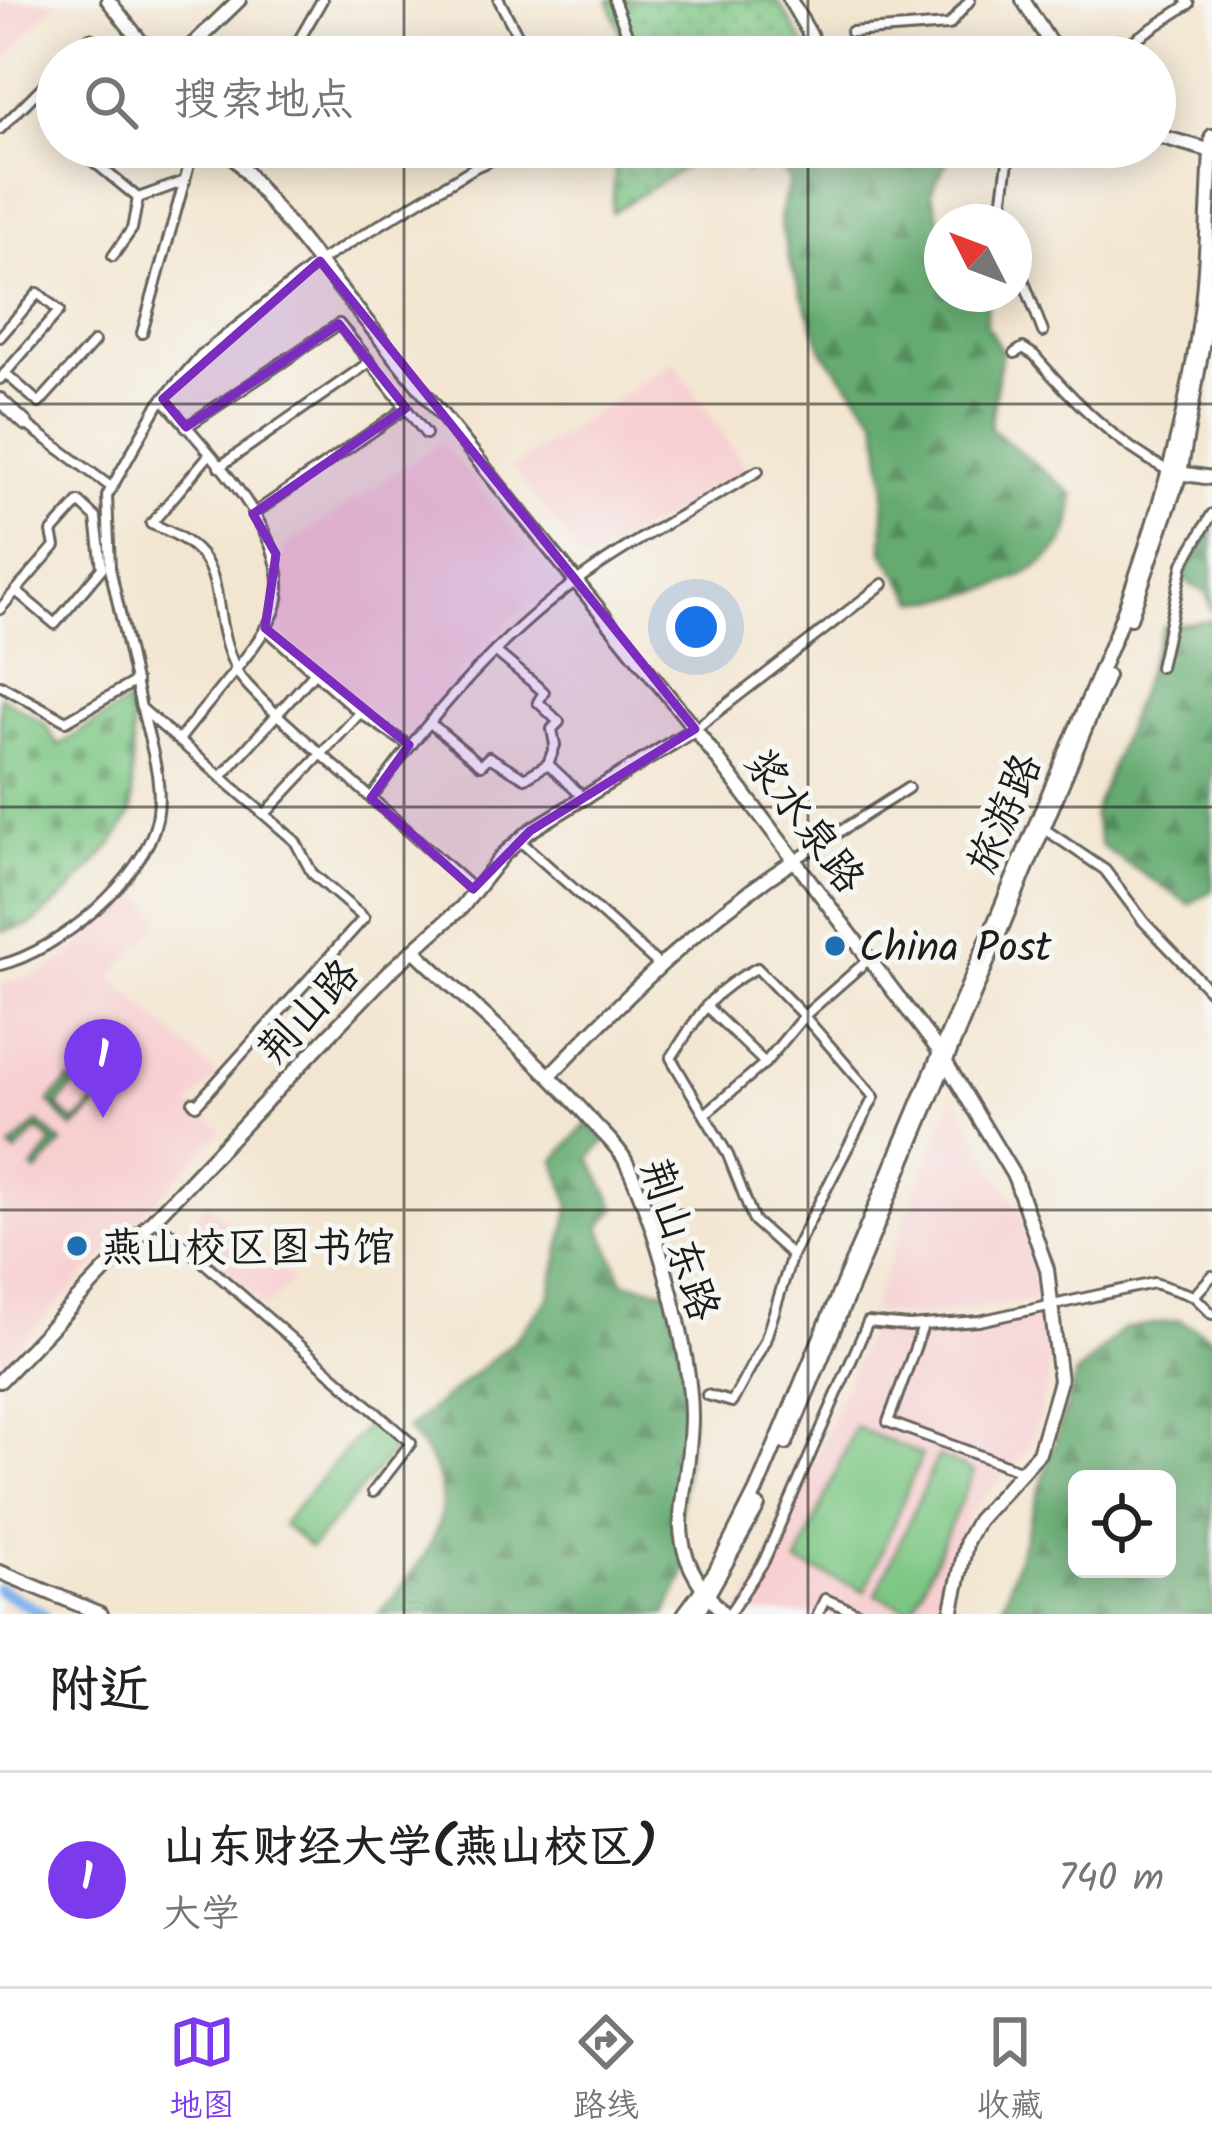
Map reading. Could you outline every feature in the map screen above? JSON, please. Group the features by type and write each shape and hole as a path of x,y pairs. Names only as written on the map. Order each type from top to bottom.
{"main road":[{"path":"108,0 137,36"},
{"path":"202,36 239,0"},
{"path":"790,0 811,36"},
{"path":"1023,0 1046,36"},
{"name":"旅游路","path":"1175,472 1202,304 1212,136"},
{"path":"1176,141 1211,151"},
{"name":"浆水泉路","path":"243,168 695,729 870,958 942,1056 1015,1178 1035,1226 1054,1306 1057,1405 1048,1434 1026,1472 978,1520 967,1540 951,1614"},
{"name":"旅游路","path":"697,1614 763,1496 1038,826 1160,545 1212,290"},
{"path":"0,400 26,424"},
{"path":"1175,472 1212,478"},
{"name":"荆山路","path":"0,1381 520,841 695,729"},
{"path":"550,1075 657,963 723,907 795,860"},
{"name":"荆山东路","path":"416,953 550,1075 624,1157 669,1290 691,1416 680,1520 687,1569 727,1614"},
{"path":"0,1572 99,1614"},
{"name":"旅游路","path":"684,1614 705,1594"}],"street":[{"path":"301,36 322,0"},
{"path":"499,0 518,36"},
{"path":"614,0 628,36"},
{"path":"851,32 949,25 970,0"},
{"path":"1140,36 1189,4 1186,0"},
{"path":"0,129 36,93"},
{"path":"103,168 138,198"},
{"path":"142,333 188,168"},
{"path":"0,965 33,957 67,936 147,847 157,818 158,777 110,568 106,510 110,487 163,399 201,355 320,261 474,168"},
{"path":"1004,204 1007,168"},
{"path":"138,198 184,182"},
{"path":"113,256 132,230 138,198"},
{"path":"0,338 38,293 59,311 2,377 39,403 94,342"},
{"path":"1032,303 1043,332"},
{"path":"186,427 339,324 426,434"},
{"path":"1015,353 1023,348 1034,355 1112,434 1175,472"},
{"path":"219,467 370,362"},
{"path":"163,399 219,467 276,554 273,619 179,740"},
{"path":"253,514 406,408"},
{"path":"26,424 110,487"},
{"path":"208,455 151,524 181,532 202,549 237,673 473,889"},
{"path":"371,798 410,746 495,651 593,568 758,471"},
{"path":"0,609 55,546 52,532 72,509 79,502 89,510 96,518 102,568 55,624 16,591"},
{"path":"1160,667 1183,564 1212,514"},
{"path":"695,729 883,584"},
{"path":"265,628 360,713 410,746"},
{"path":"430,723 481,765 489,757 525,778 548,764 555,745 552,729 559,722 538,702 544,692 495,651"},
{"path":"221,777 315,672"},
{"path":"0,685 66,721 136,681"},
{"path":"141,708 295,841 312,873 364,918 196,1105 193,1102"},
{"path":"266,814 360,713"},
{"path":"548,764 583,797"},
{"path":"795,860 908,788"},
{"path":"1038,826 1106,870 1144,922 1212,993"},
{"path":"520,841 657,963"},
{"path":"705,1114 765,1064 804,1016 870,958"},
{"path":"707,1395 732,1402 765,1341 792,1255 874,1097 757,968 719,987 671,1058 705,1114 754,1221 792,1255"},
{"path":"706,1006 765,1064"},
{"path":"154,1220 411,1444 373,1492"},
{"path":"1194,1296 1212,1276"},
{"path":"727,1614 764,1561 868,1322 923,1326 1054,1306 1154,1283 1194,1296 1212,1314"},
{"path":"923,1326 888,1421 1026,1472"},
{"path":"818,1614 825,1599 860,1614"}],"highlighted area":[{"path":"320,261 695,729 530,831 473,889 371,798 409,745 265,628 276,554 253,514 406,408 339,324 186,427 163,399"}],"shaded area":[{"path":"0,0 57,0 0,65"},
{"path":"674,361 747,470 586,563 512,468"},
{"path":"441,442 560,585 508,619 409,737 363,708 276,629 284,547"},
{"path":"133,888 162,920 111,977 217,1075 190,1105 222,1130 0,1365 0,983 40,974 77,948"},
{"path":"953,1096 1021,1214 1040,1299 908,1317 870,1311"},
{"path":"207,1203 292,1280 266,1308 183,1230"},
{"path":"1046,1315 1048,1384 1028,1449 969,1513 942,1589 942,1614 738,1614 773,1559 870,1327 917,1332"}],"green space":[{"path":"609,0 777,0 799,36 622,36"},
{"path":"615,168 684,168 612,212"},
{"path":"779,168 944,168 931,191 935,204 924,204 924,312 987,312 986,324 1002,351 990,428 1074,495 1068,533 1042,564 978,592 916,601 883,551 885,481 877,419 823,352 790,263 779,217 790,180"},
{"path":"1212,528 1212,613 1206,593 1181,579"},
{"path":"1212,620 1212,891 1189,904 1101,846 1093,815 1164,626"},
{"path":"0,696 45,724 58,746 128,702 132,714 132,812 112,845 69,892 31,925 2,931"},
{"path":"69,1080 75,1085 57,1106 76,1123 94,1103 97,1106 73,1129 49,1102"},
{"path":"38,1122 62,1143 37,1173 32,1169 53,1143 37,1130 16,1153 10,1148"},
{"path":"587,1123 605,1141 590,1158 616,1209 600,1227 624,1283 669,1290 691,1416 679,1519 687,1569 666,1614 379,1614 429,1547 442,1503 427,1455 407,1429 512,1343 549,1297 570,1206 555,1160"},
{"path":"1179,1320 1212,1337 1212,1614 1000,1614 1076,1375 1123,1329"},
{"path":"370,1421 398,1445 311,1548 282,1524"},
{"path":"855,1427 922,1455 865,1591 797,1563"},
{"path":"938,1456 974,1472 912,1611 876,1595"}],"waterway":[{"path":"0,1590 43,1614"}],"place":[{"name":"China Post","path":"835,946"},
{"name":"山东财经大学(燕山校区)","path":"103,1118"},
{"name":"燕山校区图书馆","path":"77,1246"}]}
